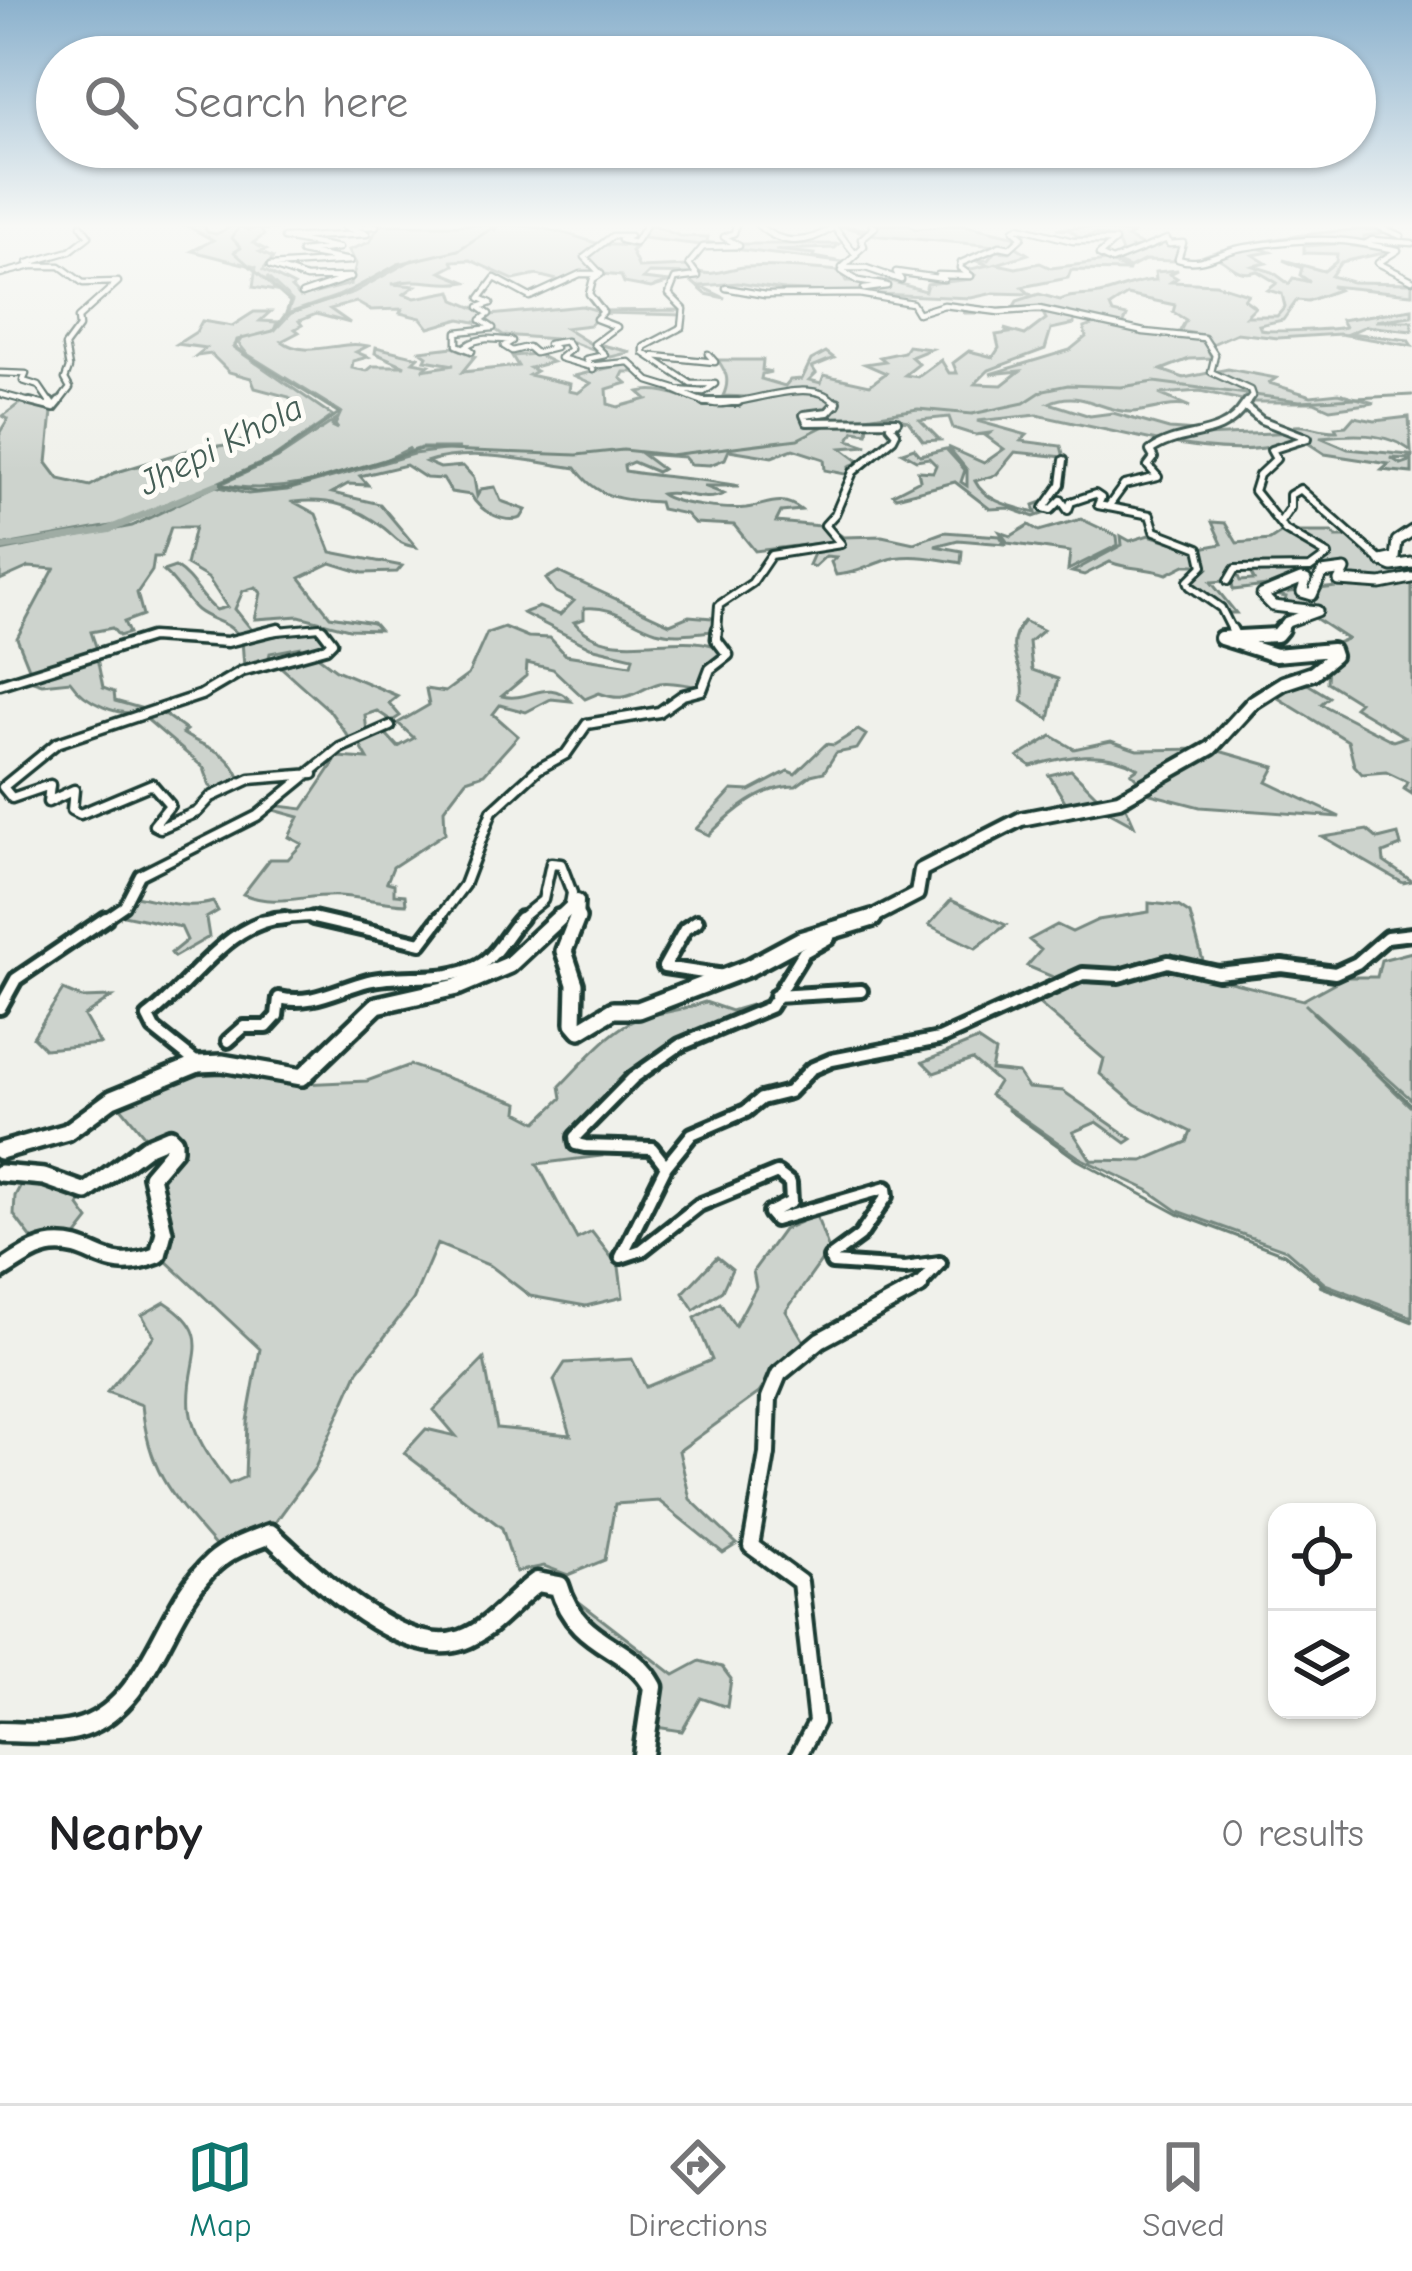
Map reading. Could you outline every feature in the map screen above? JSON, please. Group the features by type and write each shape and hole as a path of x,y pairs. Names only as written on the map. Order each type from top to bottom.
{"main road":[{"path":"1381,561 1394,558 1397,541 1412,531"},
{"path":"1381,561 1392,566 1412,563"},
{"path":"0,1151 67,1132 112,1100 198,1064 234,1064 302,1077 377,1005 458,987 509,965 577,902 581,907 564,951 575,984 574,1023 580,1030 613,1010 638,1010 800,940 854,924 916,894 924,866 1003,825 1119,800 1217,744 1253,701 1283,683 1313,674 1334,656 1332,650 1276,655 1221,638 1277,635 1287,622 1317,611 1273,606 1262,595 1301,579 1306,580 1302,592 1312,595 1322,573 1333,568 1345,570 1339,581 1352,584 1412,578"},
{"path":"0,1173 46,1174 86,1192 160,1139 174,1141 174,1149 151,1176 164,1232 158,1256 129,1267 99,1262 74,1244 57,1242 39,1246 0,1271"}],"street":[{"path":"0,394 54,407 62,403 70,388 64,379 69,368 64,350 80,326 79,316 96,307"},
{"path":"198,1064 154,1029 148,1017 174,998 187,977 262,919 309,917 421,944 464,885 492,811 506,794 566,754 587,724 659,712 682,695 702,690 710,669 728,655 716,639 719,605 752,583 771,555 842,544 825,529 843,487 896,433 890,426 897,421 890,419 842,428 807,422 804,415 828,412 839,404 823,394 755,396 716,405 649,381 629,362 592,370 560,358 571,349 566,340 548,344 555,349 532,353 528,347 514,351 504,346 512,341 475,339 466,346 472,351 457,345 456,334 493,328 481,320 489,314 479,307"},
{"path":"592,370 586,359 604,355 595,344 617,327 596,319 602,311 599,307"},
{"path":"644,353 644,347 682,326 682,307"},
{"path":"959,307 999,312 1040,309 1144,332 1198,335 1216,355 1210,372 1250,390 1252,396 1235,420 1216,432 1160,441 1150,451 1154,458 1148,466 1159,478 1124,485 1108,507"},
{"path":"644,353 715,362 707,354"},
{"path":"644,353 691,384 716,385 704,392 675,389"},
{"path":"0,373 26,374 23,381 39,386 54,407"},
{"path":"1228,581 1235,569 1299,570 1326,560 1323,550 1285,530 1257,496 1255,485 1276,460 1270,450 1308,438 1300,432 1276,430 1244,406"},
{"path":"1064,460 1061,484 1044,508 1051,510 1061,500 1068,510 1071,502 1096,494 1101,498 1096,504 1150,515 1155,531 1199,548 1203,566 1192,574 1190,586 1221,608 1235,637"},
{"path":"1281,520 1290,508 1290,495 1300,489 1381,561"},
{"path":"0,684 152,637 227,642 283,628 320,627 332,642 326,648 242,671 200,695 56,742 3,787 13,798 50,785 48,802 74,790 72,810 80,814 152,784 170,805 154,825 160,828 250,778 313,774"},
{"path":"0,1008 16,979 124,906 140,875 257,816 348,743 389,726"},
{"path":"228,1041 235,1030 267,1027 277,1016 279,998 308,1002 368,981 397,976 441,978 480,965 499,948 517,921 543,900 551,863 561,864 572,893 571,904"},
{"path":"697,922 685,929 664,967 724,976"},
{"path":"666,1166 652,1148 585,1146 575,1144 575,1138 648,1066 680,1045 760,1012 804,952 854,924"},
{"path":"799,1755 816,1722 800,1582 751,1546 768,1450 769,1396 787,1365 801,1352 890,1307 940,1263 905,1268 832,1263 830,1258 866,1229 887,1196 886,1188 874,1185 824,1208 775,1220 769,1213 791,1202 790,1183 777,1173 760,1186 732,1191 693,1208 665,1235 620,1257 666,1166 692,1134 746,1111 761,1099 789,1092 817,1066 863,1052 939,1039 1034,1000 1068,978 1119,976 1168,962 1218,973 1282,966 1335,973 1357,964 1388,937 1412,934"},
{"path":"775,996 861,992"},
{"path":"0,1732 88,1725 107,1712 143,1671 172,1614 210,1566 250,1538 270,1534 349,1602 436,1645 459,1642 537,1582 559,1586 561,1604 592,1642 646,1671 653,1684 643,1755"}],"shaded area":[{"path":"309,307 338,307 330,309 350,323 316,314 299,321 302,325 295,329 299,332 282,341 302,349 368,346 356,352 368,357 353,361 352,368 405,366 375,353 376,347 418,357 413,362 429,365 422,370 454,365 425,360 427,356 420,351 453,347 475,356 462,372 518,366 512,356 536,354 552,362 530,368 536,371 529,375 570,384 569,391 578,393 591,383 575,376 628,363 635,372 624,372 621,378 627,383 607,389 608,404 618,407 647,399 639,392 654,390 724,407 750,397 723,396 727,380 718,360 763,360 762,370 771,372 761,379 785,386 790,380 802,379 811,360 826,352 834,358 812,367 816,373 809,380 821,383 824,375 870,385 886,373 865,364 885,361 880,357 904,352 908,346 931,349 911,357 919,364 905,375 918,377 941,360 949,373 957,373 953,363 969,351 993,357 999,348 996,335 1009,333 1004,329 1025,335 1046,319 1043,313 963,313 1014,307 1110,307 1113,313 1127,316 1123,325 1038,308 1074,317 1074,324 1051,329 1045,349 989,370 975,384 1002,385 1020,371 990,374 1070,350 1086,337 1084,328 1095,324 1192,335 1202,339 1212,358 1189,359 1161,370 1184,378 1228,369 1276,378 1269,383 1311,396 1339,393 1374,403 1330,409 1314,402 1247,402 1253,397 1252,390 1236,381 1249,392 1242,400 1200,391 1159,394 1190,407 1132,412 1081,399 1049,403 1090,416 1113,413 1169,429 1209,432 1202,436 1296,432 1295,426 1337,431 1335,427 1346,426 1354,417 1375,421 1409,417 1411,451 1379,437 1320,437 1348,449 1409,455 1407,459 1391,458 1401,464 1410,461 1412,454 1412,473 1382,470 1389,464 1325,454 1305,441 1307,434 1300,431 1304,436 1271,447 1216,449 1037,415 977,421 1027,435 1021,441 1061,446 1064,457 1015,452 996,475 975,481 993,499 1010,506 1036,513 1034,505 1042,502 1041,508 1049,512 1034,517 1009,508 990,509 955,482 893,494 920,480 918,471 933,472 936,465 929,458 916,460 902,452 914,448 920,455 946,449 965,470 961,482 967,486 967,470 948,447 984,463 1004,449 986,436 990,433 975,435 953,428 949,417 920,420 940,440 923,441 908,421 889,418 868,424 867,433 854,431 849,440 867,446 841,448 860,462 849,466 850,475 825,470 824,459 793,449 772,457 729,450 725,459 710,465 690,464 684,457 642,454 662,469 657,472 633,462 624,466 625,471 739,486 704,486 724,494 708,498 661,494 715,507 787,503 801,510 781,512 776,522 820,526 838,541 755,551 734,525 694,523 686,514 661,509 659,502 613,496 593,487 576,468 500,457 444,458 426,462 440,468 463,466 474,478 477,496 481,489 495,487 501,501 526,510 521,518 493,515 471,495 451,492 443,479 426,478 406,465 360,476 368,485 348,484 332,493 380,504 416,547 401,543 352,509 319,501 294,502 316,514 331,552 402,566 397,572 363,573 331,563 300,578 330,616 373,623 379,630 349,629 299,616 255,619 261,593 256,587 243,591 235,609 256,635 240,637 197,610 163,571 175,567 216,610 227,607 208,578 186,565 195,527 171,527 161,557 154,557 152,571 137,593 143,615 124,622 129,633 119,636 112,628 91,632 98,652 47,670 29,668 17,638 54,569 29,567 0,580 0,551 132,526 216,486 248,494 287,490 336,476 268,488 221,484 278,458 335,420 332,426 338,429 335,425 341,412 247,354 239,344 243,337 233,347 333,416 273,458 127,523 0,546 0,432 8,419 3,416 24,400 52,412 47,463 59,479 90,486 114,473 193,449 234,444 295,420 303,424 295,418 282,421 298,408 289,397 255,388 251,378 229,372 211,354 196,356 206,348 177,344 196,332 202,321 232,326 254,312 270,312 260,321 277,322 274,331 291,313","holes":["410,448 406,453 460,448 413,454 351,472"]},
{"path":"365,307 471,307 490,315 585,307 599,311 683,310 683,315 602,313 590,325 565,328 599,349 602,345 631,352 611,357 567,340 503,335 489,325 460,319 429,328 421,318 400,313 402,309"},
{"path":"1174,307 1255,307 1246,316 1277,316 1285,307 1292,307 1283,320 1259,325 1266,331 1339,328 1345,327 1341,320 1412,309 1412,316 1375,321 1412,321 1412,331 1366,326 1350,333 1408,340 1412,346 1340,334 1278,338 1237,333 1210,345 1203,335 1180,331 1186,320 1173,312"},
{"path":"1081,519 1117,536 1118,545 1068,570 1070,552 1008,543 1000,532 1011,536 1029,525 1039,531"},
{"path":"830,521 843,537 882,536 914,543 944,532 1000,536 1005,544 958,540 935,546 962,551 961,563 902,557 836,575 831,562 836,557 826,556 814,567 809,565 817,547 841,546 826,528"},
{"path":"1212,522 1225,523 1237,543 1270,540 1282,532 1308,543 1294,532 1332,532 1336,537 1349,537 1372,556 1412,565 1412,576 1382,583 1343,580 1341,567 1322,569 1312,579 1311,592 1306,592 1308,581 1233,590 1231,576 1236,572 1240,581 1254,580 1249,570 1233,569 1225,581 1211,582 1236,613 1224,613 1191,583 1208,568 1201,548 1222,544"},
{"path":"1149,535 1197,550 1200,565 1185,565 1167,574 1110,562 1084,575 1072,572 1122,545 1121,536 1130,541"},
{"path":"558,572 670,624 689,616 712,618 717,625 714,631 663,633 613,612 584,608 584,619 574,622 590,635 627,644 689,641 726,651 702,686 664,682 632,695 599,693 585,699 553,669 527,663 526,676 502,696 546,690 571,701 551,699 526,712 500,705 493,714 518,736 484,774 466,780 444,809 445,833 393,867 387,882 394,884 394,894 405,895 406,904 339,896 267,900 243,894 270,859 288,859 302,844 289,837 299,817 270,809 272,805 303,809 338,757 368,759 358,742 386,734 398,747 414,738 398,723 429,705 426,689 445,692 468,675 487,633 504,627 528,637 550,638 566,655 631,665 633,657 590,647 523,613 539,607 560,615 574,601 556,592 546,579"},
{"path":"1412,579 1412,794 1404,789 1407,782 1386,772 1362,774 1354,765 1348,741 1278,698 1283,688 1306,683 1329,697 1321,704 1393,741 1405,737 1354,707 1359,702 1327,682 1329,646 1347,639 1312,616 1284,606 1286,597 1271,594"},
{"path":"1024,621 1043,630 1029,642 1032,670 1058,679 1049,719 1022,701 1014,642"},
{"path":"284,628 319,628 331,640 309,654 301,647 270,653 267,666 244,667 242,640 284,634"},
{"path":"316,655 336,670 398,696 389,703 400,716 392,721 377,711 365,715 367,732 350,739 329,710 281,667"},
{"path":"97,658 103,688 114,692 115,701 147,710 114,711 93,702 70,681 42,684 27,679"},
{"path":"151,712 165,715 186,730 182,733 223,756 240,780 218,792 210,786 204,768 143,716"},
{"path":"858,730 866,735 857,749 836,753 824,772 796,786 760,795 709,835 696,829 732,790 750,791 788,771 795,774 826,744 834,745"},
{"path":"1052,736 1074,749 1111,741 1137,750 1204,749 1119,798 1068,806 1049,775 1071,770 1100,799 1139,781 1131,773 1138,768 1099,756 1031,766 1018,757"},
{"path":"1219,751 1275,767 1267,782 1340,817 1200,807 1147,793 1126,807 1134,825 1108,811 1094,811"},
{"path":"1367,830 1378,839 1398,834 1401,846 1383,853 1384,862 1412,881 1403,883 1323,837"},
{"path":"135,896 184,905 213,902 218,911 206,918 209,937 174,957 171,953 187,940 181,927 119,914"},
{"path":"951,900 1006,925 976,948 929,925"},
{"path":"1149,903 1178,906 1190,914 1205,968 1180,962 1055,978 1027,966 1041,950 1029,940 1057,925 1072,932 1098,920 1149,912"},
{"path":"1412,952 1412,1100 1305,1004 1412,1108 1412,1317 1325,1284 1286,1250 1178,1211 1148,1190 1080,1158 990,1095 998,1082 972,1060 934,1073 923,1062 977,1040 995,1052 991,1070 1018,1073 1028,1088 1063,1091 1132,1139 1126,1143 1097,1122 1073,1132 1091,1160 1143,1161 1187,1142 1191,1132 1135,1104 1100,1074 1104,1059 1038,1003 1071,981 1165,966 1303,1000 1345,977 1377,977 1381,960"},
{"path":"63,990 82,998 112,997 84,1016 100,1044 45,1049 33,1037"},
{"path":"705,1002 731,1011 761,1002 761,1009 680,1044 610,1092 570,1137 572,1147 603,1148 602,1156 537,1164 577,1239 592,1232 619,1267 623,1297 586,1306 530,1296 491,1266 437,1244 413,1300 358,1371 315,1468 272,1527 247,1530 217,1548 157,1468 142,1405 107,1392 154,1336 142,1315 165,1302 191,1326 196,1350 190,1391 192,1419 229,1484 245,1477 247,1421 260,1349 164,1259 168,1244 155,1184 175,1149 147,1139 117,1102 179,1075 219,1068 300,1084 367,1081 410,1065 519,1103 518,1112 537,1122 562,1098 560,1086 625,1025"},
{"path":"26,1175 84,1194 79,1206 89,1220 75,1238 35,1243 14,1215 15,1196"},
{"path":"816,1215 829,1250 786,1311 806,1345 778,1367 759,1393 679,1451 690,1499 737,1544 723,1553 659,1501 615,1504 605,1560 568,1575 544,1566 516,1572 502,1528 404,1453 426,1429 456,1436 434,1410 484,1359 497,1428 571,1435 554,1380 565,1363 632,1359 646,1387 712,1360 695,1318 720,1303 735,1326 756,1287 753,1271 783,1230"},
{"path":"717,1257 732,1269 722,1291 694,1310 683,1293"},
{"path":"565,1591 674,1675 700,1661 722,1667 731,1679 727,1707 701,1698 682,1731 656,1727 659,1686 591,1634"}],"waterway":[{"path":"286,313 288,307"},
{"name":"Jhepi Khola","path":"218,484 275,458 339,413 235,347 237,340 273,331 285,315 309,307"},
{"path":"853,419 918,409 972,414 1024,403 1044,390 1068,385 1121,387 1154,382 1300,401 1412,395"},
{"path":"216,484 256,492 287,489 421,449 577,455 623,450 670,455 798,439 826,425"},
{"name":"Jhepi Khola","path":"0,548 106,531 216,484"},
{"path":"1313,1013 1412,1105"},
{"path":"1008,1110 1078,1160 1178,1214 1284,1254 1327,1288"},
{"path":"1321,1286 1327,1288"},
{"path":"1327,1288 1412,1321"}]}
